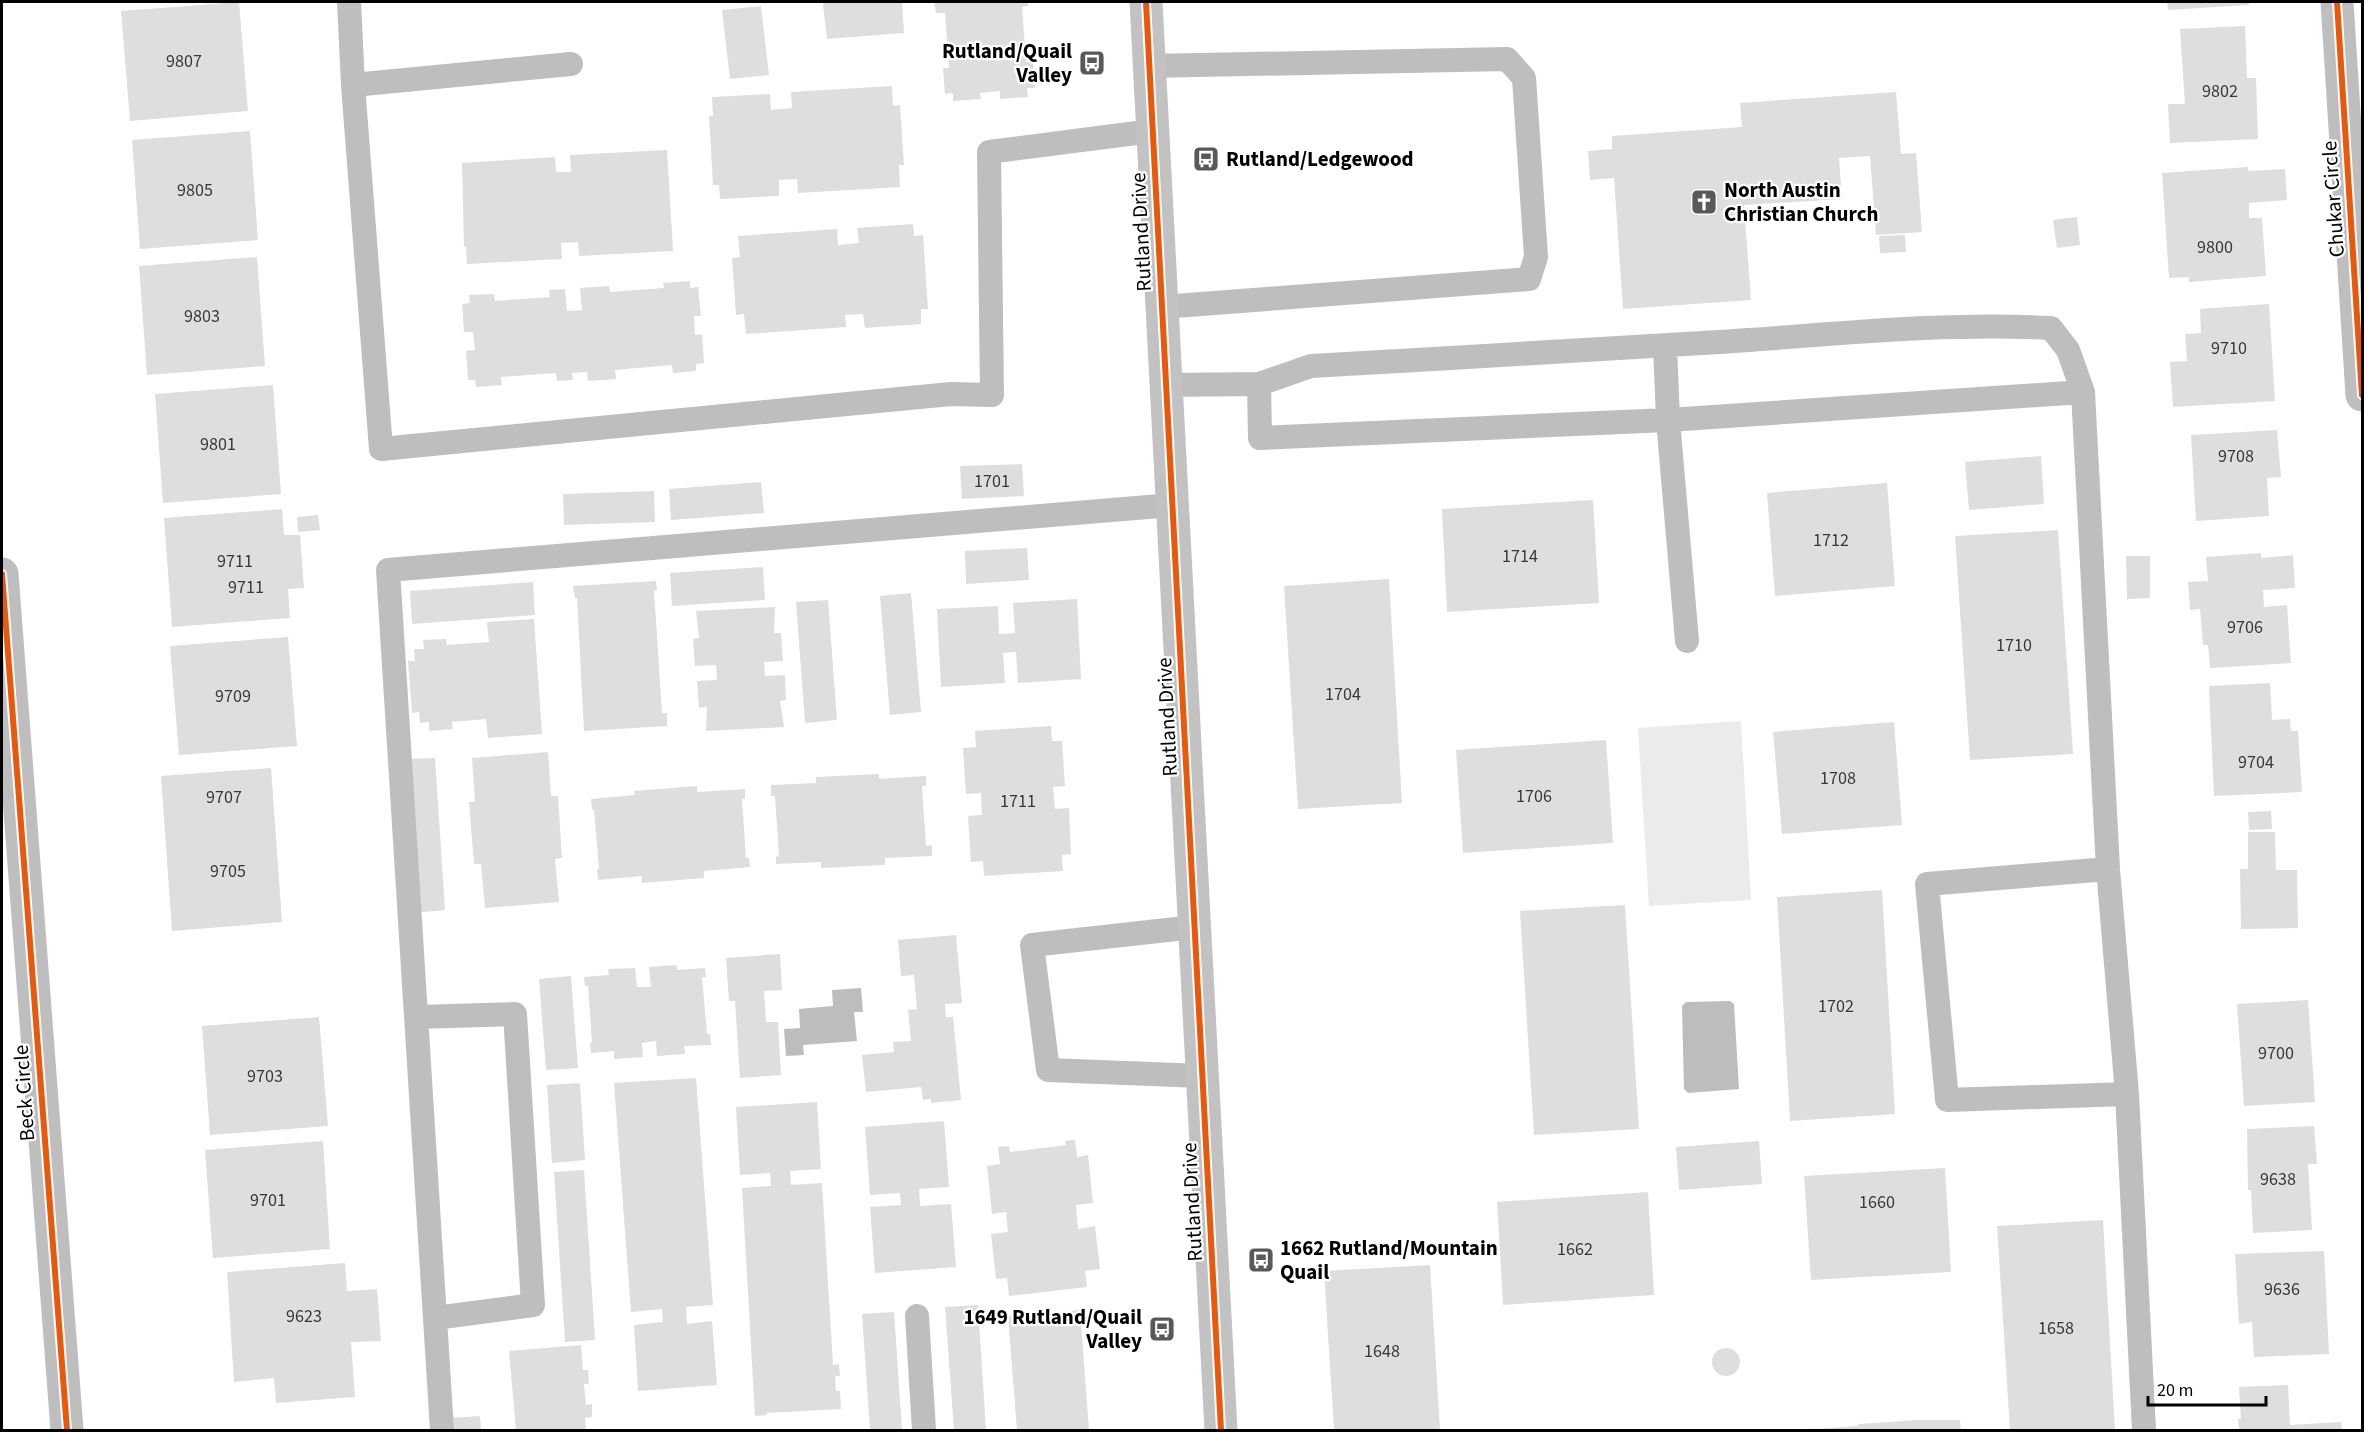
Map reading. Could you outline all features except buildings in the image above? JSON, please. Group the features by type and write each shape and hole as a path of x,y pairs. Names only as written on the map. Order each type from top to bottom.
{"street":[{"name":"Rutland Drive","path":"1146,2 1221,1431"},
{"name":"Chukar Circle","path":"2337,2 2362,395"},
{"name":"Beck Circle","path":"2,574 67,1431"}],"lane":[{"path":"349,2 353,85 381,449 951,394 992,395 989,152 1152,131"},
{"path":"1149,66 1507,59 1524,78 1536,257 1528,279 1162,307"},
{"path":"353,85 571,64"},
{"path":"1165,385 1259,384 1311,366 1904,330 2051,328 2068,350 2083,392 2108,869 2127,1094 2144,1431"},
{"path":"1665,346 1668,420 1686,641"},
{"path":"1259,384 1260,438 1668,420 2083,392"},
{"path":"442,1431 388,570 1172,505"},
{"path":"2108,869 1927,885 1947,1101 2127,1094"},
{"path":"1194,927 1032,945 1048,1070 1202,1076"},
{"path":"416,1017 515,1014 533,1305 435,1318"},
{"path":"918,1316 924,1431"}],"shaded area":[{"path":"1741,721 1751,900 1649,906 1638,728"},
{"path":"861,988 863,1012 854,1012 857,1041 803,1045 804,1055 786,1056 784,1029 800,1028 799,1009 833,1006 832,990"},
{"path":"1730,1001 1734,1004 1739,1089 1688,1093 1684,1089 1682,1006 1686,1002"}],"cycle path":[{"path":"1146,2 1221,1430"},
{"path":"2337,2 2362,395"},
{"path":"2,574 67,1430"}],"place":[{"name":"Rutland/Quail Valley","path":"1092,63"},
{"name":"Rutland/Ledgewood","path":"1206,159"},
{"name":"North Austin Christian Church","path":"1704,202"},
{"name":"1662 Rutland/Mountain Quail","path":"1261,1260"},
{"name":"1649 Rutland/Quail Valley","path":"1162,1329"}]}
